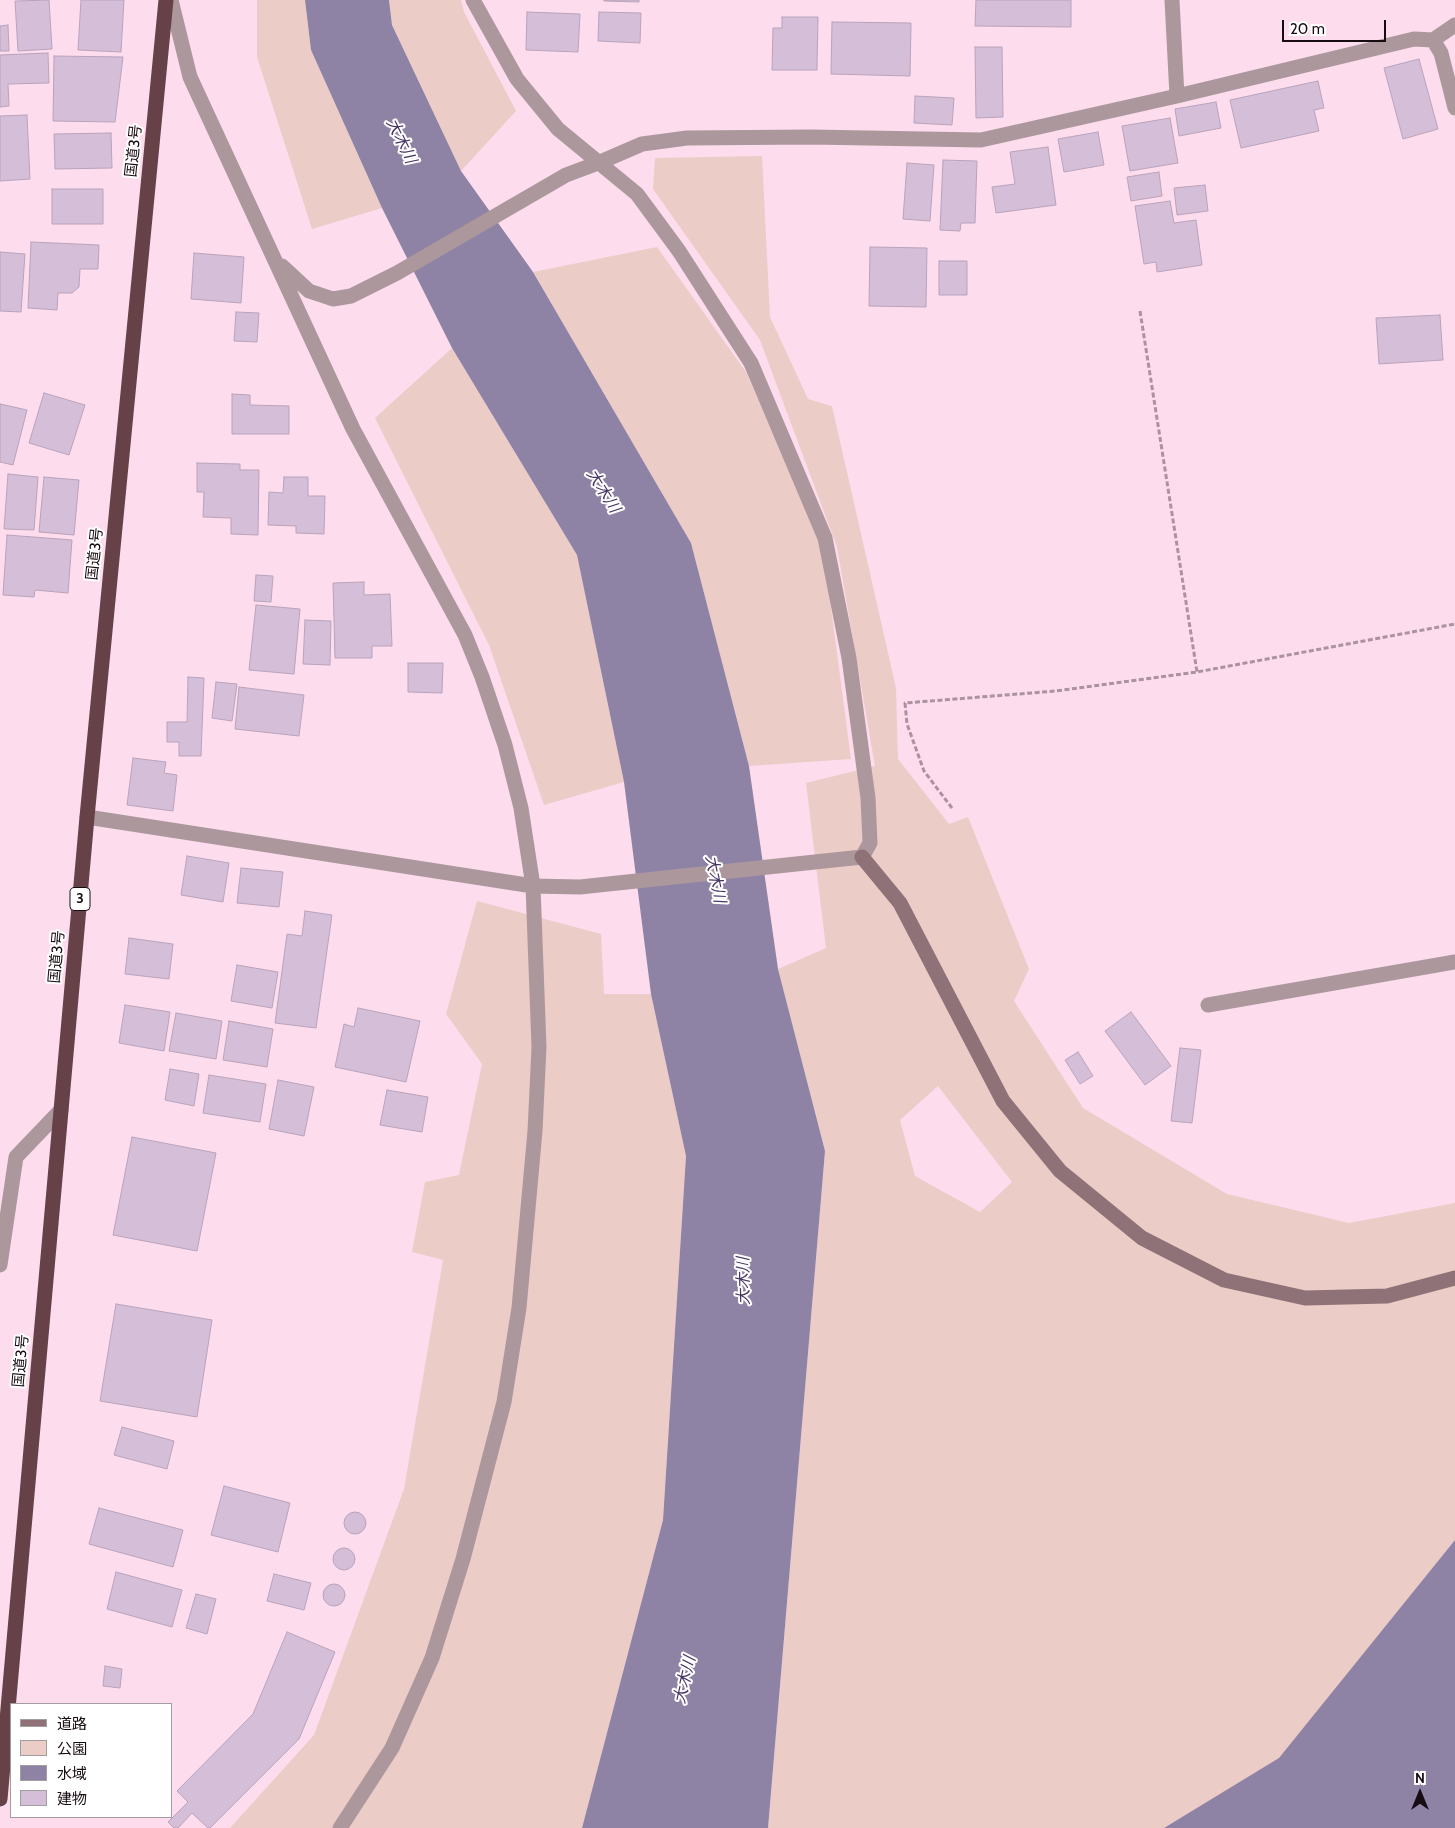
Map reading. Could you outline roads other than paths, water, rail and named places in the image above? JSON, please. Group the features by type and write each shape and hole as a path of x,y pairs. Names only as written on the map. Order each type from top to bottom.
{"highway":[{"name":"国道3号","path":"0,1799 87,817 166,0"}],"street":[{"path":"170,0 190,77 353,429 465,635 482,677 505,745 521,808 533,886 539,1047 535,1131 519,1308 504,1402 463,1559 432,1658 392,1748 340,1828"},
{"path":"472,0 517,79 558,129 637,194 679,251 751,363 825,538 849,658 868,798 870,843 862,857"},
{"path":"1172,0 1176,96"},
{"path":"276,260 309,291 333,299 351,296 397,273 566,175 642,144 686,138 811,137 981,140 1414,39 1433,40 1455,25"},
{"path":"1433,40 1441,53 1455,108"},
{"path":"87,817 533,886 580,887 862,857"},
{"path":"862,857 900,903 1003,1101 1060,1171 1142,1238 1224,1280 1305,1298 1388,1296 1455,1278"},
{"path":"1208,1005 1455,962"},
{"path":"0,1265 16,1157 61,1110"}],"water":[{"name":"大木川","path":"305,0 389,0 392,25 461,171 533,272 691,543 749,766 778,969 825,1151 768,1828 582,1828 663,1520 686,1156 651,994 624,782 577,555 452,348 382,208 311,50"},
{"path":"1455,1540 1455,1828 1164,1828 1279,1758"}]}
